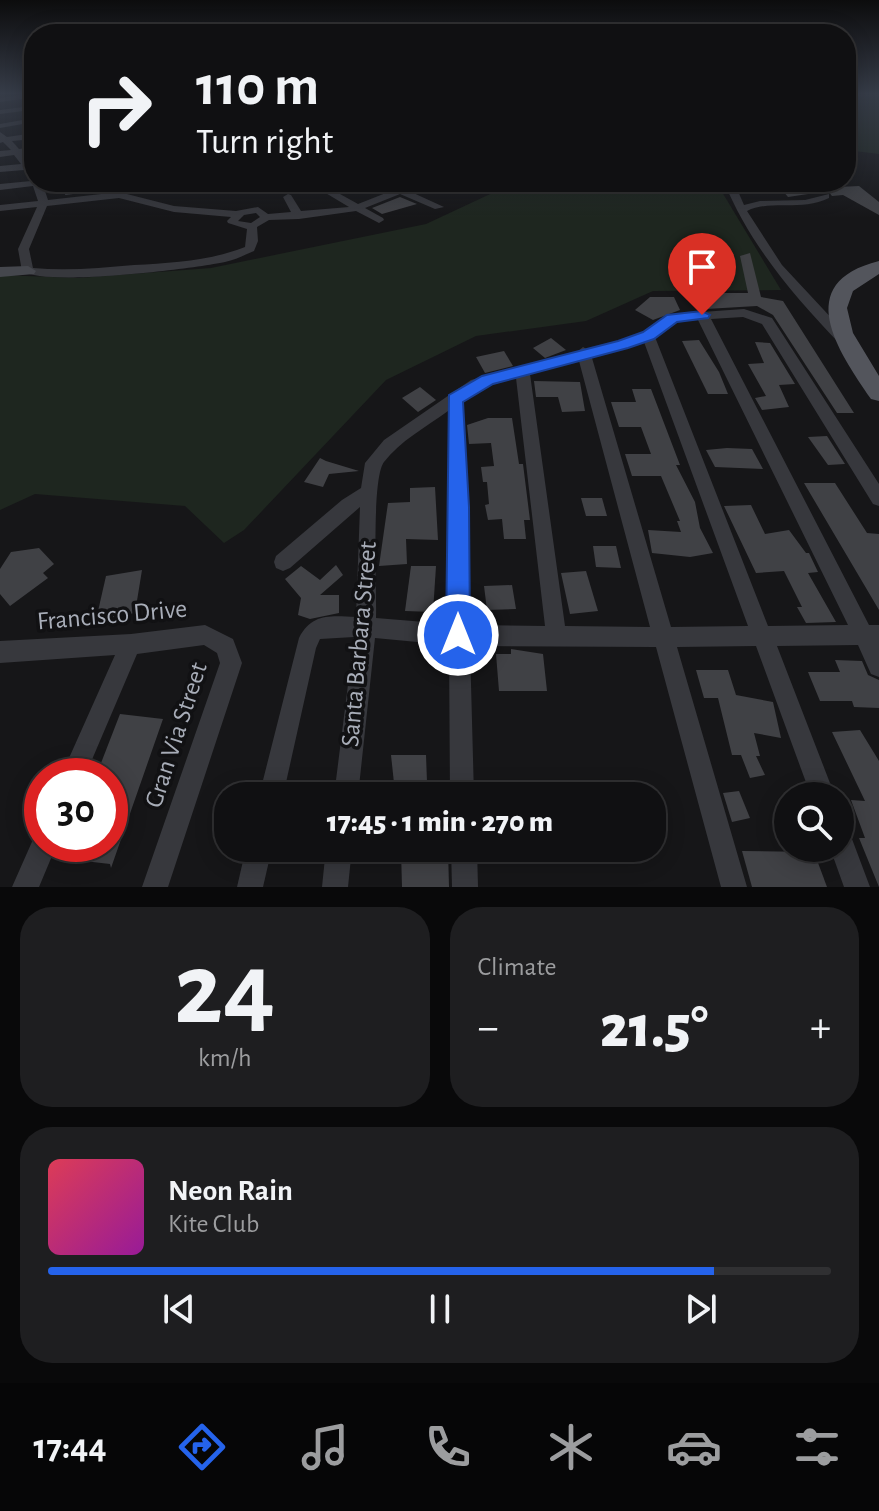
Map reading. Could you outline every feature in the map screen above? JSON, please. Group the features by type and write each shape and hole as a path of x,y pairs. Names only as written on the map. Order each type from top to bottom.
{"main road":[{"path":"879,267 847,286 839,297 838,320 846,342 879,393"}],"street":[{"path":"2,138 24,137"},
{"path":"2,138 24,159"},
{"path":"0,154 24,151"},
{"path":"0,169 24,167"},
{"path":"0,187 24,185"},
{"path":"38,192 43,203"},
{"path":"332,192 379,220"},
{"path":"237,214 233,223 252,226 266,217 304,216 361,207 401,192"},
{"path":"410,192 439,207"},
{"path":"734,192 777,262 846,342"},
{"path":"0,208 119,195 174,209 237,214 258,210 266,217"},
{"path":"742,210 753,205 808,205 826,196"},
{"path":"288,197 311,230"},
{"path":"28,271 24,240 43,203"},
{"path":"0,272 72,274 211,261 250,249 252,226"},
{"name":"Santa Barbara Street","path":"348,782 366,627 369,492 373,463 390,444 487,380 523,373 583,352 648,336 673,318 752,314 767,321 774,331 879,499"},
{"path":"702,315 871,635 879,666"},
{"path":"648,336 818,782"},
{"path":"583,352 734,887"},
{"path":"523,373 556,635"},
{"path":"455,399 462,782"},
{"path":"283,562 348,505 369,492"},
{"path":"274,782 309,635 321,629 366,627 458,635 664,638 763,634 871,635"},
{"name":"Francisco Drive","path":"0,652 131,644 205,635 226,646"},
{"path":"81,758 131,644"},
{"name":"Gran Via Street","path":"155,887 231,663 226,646"},
{"path":"25,887 36,862"},
{"path":"250,887 256,862"},
{"path":"335,887 338,862"},
{"path":"464,862 465,887"},
{"path":"848,862 857,887"}],"shaded area":[{"path":"856,135 879,135 879,154 856,151"},
{"path":"495,192 722,192 781,290 653,291 586,321 476,336 386,380 244,530 224,543 185,506 35,494 0,510 0,275 79,278 211,268 426,224"}],"building":[{"path":"856,186 859,186 879,202 879,215 843,195 832,196 829,192 856,192"},
{"path":"784,192 821,192 788,197"},
{"path":"400,197 417,204 382,214 372,208"},
{"path":"750,253 761,297 783,301 854,413 837,413 773,315 757,306 706,309 697,293 748,293 740,256"},
{"path":"650,297 674,297 680,310 653,320 635,310"},
{"path":"551,338 566,350 545,358 533,348"},
{"path":"699,340 719,372 728,394 708,394 682,341"},
{"path":"755,342 770,343 795,384 779,385 789,407 762,410 755,398 766,396 748,364 764,363"},
{"path":"504,351 513,366 485,373 476,357"},
{"path":"534,381 580,382 585,411 562,412 558,397 536,397"},
{"path":"420,387 436,400 418,412 402,398"},
{"path":"632,389 651,389 680,465 676,465 695,502 700,528 713,553 690,557 652,553 648,530 681,532 677,521 680,521 661,476 632,476 625,454 651,454 641,427 619,427 611,402 636,402"},
{"path":"488,418 512,418 519,464 523,464 530,520 524,520 526,539 504,539 502,519 488,520 485,505 489,504 487,482 483,482 481,467 494,466 491,443 469,444 467,425"},
{"path":"827,436 845,464 828,465 808,437"},
{"path":"752,449 763,469 715,467 706,450"},
{"path":"320,458 359,471 329,474 323,487 304,482"},
{"path":"804,483 835,483 867,533 879,534 879,610"},
{"path":"435,487 438,540 406,539 407,564 379,566 388,503 410,502 410,488"},
{"path":"581,498 602,498 607,516 586,516"},
{"path":"751,505 765,534 789,530 809,553 818,572 808,573 836,622 806,623 797,607 802,607 784,571 756,573 724,506"},
{"path":"593,546 616,546 621,568 596,567"},
{"path":"39,548 54,564 43,573 48,578 10,606 0,594 0,569 11,552"},
{"path":"336,565 343,575 320,595 339,595 339,613 310,619 298,615 301,598 285,579 301,566 320,580"},
{"path":"411,566 436,566 433,612 405,611"},
{"path":"142,570 135,613 96,620 106,576"},
{"path":"586,571 598,611 570,614 561,573"},
{"path":"512,585 516,609 487,610 484,586"},
{"path":"511,649 543,654 547,691 499,691 496,654 511,654"},
{"path":"835,660 862,661 868,675 879,680 879,708 854,707 852,701 820,701 808,672 840,672"},
{"path":"696,670 728,670 736,695 773,702 781,738 754,733 760,756 756,756 765,775 750,778 741,755 732,755 718,698 704,698"},
{"path":"120,714 163,719 128,819 128,758 103,758"},
{"path":"860,730 879,761 879,887 859,838 865,838 854,808 854,800 865,801 832,732"},
{"path":"391,755 426,755 427,782 394,782"},
{"path":"739,791 750,818 732,822 723,793"},
{"path":"742,851 774,851 774,862 818,862 827,887 752,887"},
{"path":"401,862 448,862 449,887 402,887"}],"route":[{"path":"458,635 459,507 455,399 487,380 523,373 583,352 623,345 648,336 663,322 673,318 702,315"}]}
